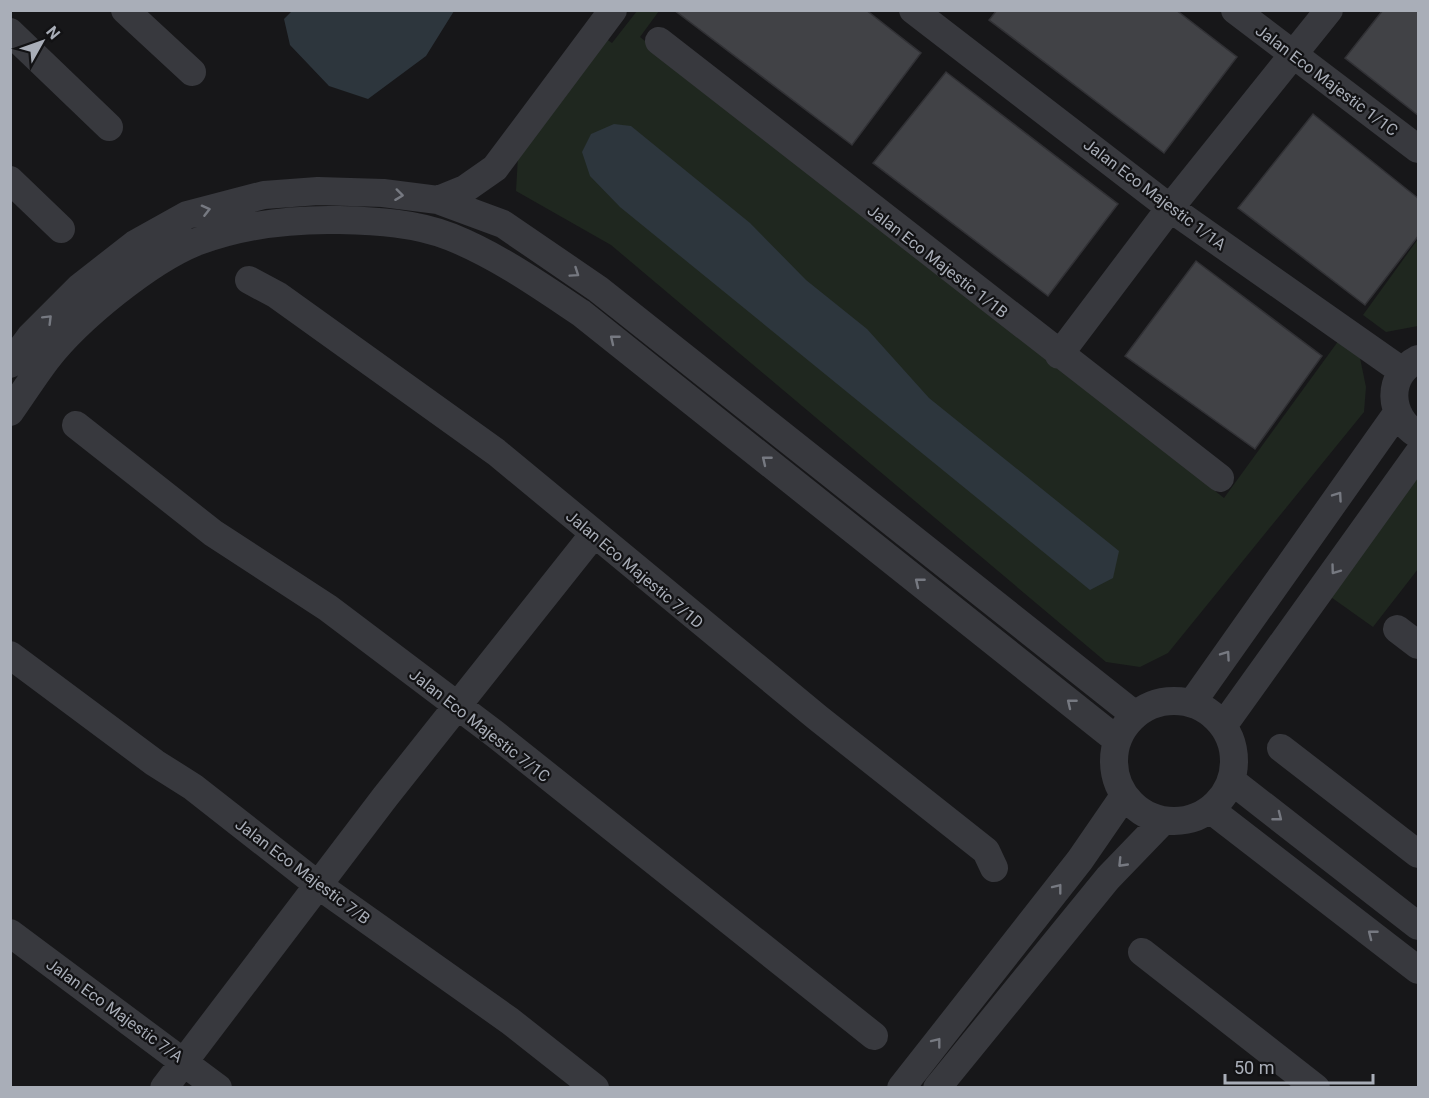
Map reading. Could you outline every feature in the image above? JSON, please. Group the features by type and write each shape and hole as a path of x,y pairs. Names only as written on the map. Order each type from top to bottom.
{"street":[{"path":"125,10 192,72"},
{"path":"438,200 465,189 495,168 613,10"},
{"name":"Jalan Eco Majestic 1/1A","path":"913,10 1170,208 1410,365"},
{"name":"Jalan Eco Majestic 1/1C","path":"1235,10 1294,57 1419,149"},
{"path":"1059,355 1170,208 1294,57 1329,10"},
{"path":"10,32 109,127"},
{"name":"Jalan Eco Majestic 1/1B","path":"659,41 1059,355 1220,478"},
{"path":"495,168 492,191 503,224"},
{"path":"10,180 61,229"},
{"path":"10,364 30,337 80,287 135,244 187,214 264,195 318,191 383,193 438,200 503,224 598,289 1135,715"},
{"path":"10,412 47,358 99,306 154,267 195,242 257,225 321,220 388,221 450,237 508,265 581,312 1117,740"},
{"name":"Jalan Eco Majestic 7/1D","path":"249,280 277,295 496,452 593,535 990,859"},
{"path":"1410,365 1394,391 1396,412 1402,422 1419,435"},
{"path":"1192,703 1396,412"},
{"name":"Jalan Eco Majestic 7/1C","path":"76,425 213,533 328,608 458,707 874,1036"},
{"path":"1223,726 1419,454"},
{"path":"164,1088 318,885 593,535"},
{"name":"Jalan Eco Majestic 7/B","path":"10,656 155,763 193,787 318,885 510,1021 595,1088"},
{"path":"1172,700 1192,703 1210,712 1223,726 1233,752 1232,781 1223,797 1211,810 1188,820 1163,821 1147,815 1124,796 1114,769 1117,740 1124,726 1135,715 1152,704 1172,700"},
{"path":"1281,748 1419,854"},
{"path":"1232,781 1419,926"},
{"path":"901,1088 1080,860 1124,796"},
{"path":"1211,810 1419,970"},
{"path":"937,1088 1108,878 1163,821"},
{"name":"Jalan Eco Majestic 7/A","path":"10,933 185,1060 218,1088"},
{"path":"1142,952 1316,1088"}],"shaded area":[{"path":"292,11 454,11 426,56 368,99 329,86 290,45 284,19"},
{"path":"637,11 659,11 640,37 1224,498 1339,340 1360,358 1366,387 1364,412 1168,653 1140,667 1106,662 611,245 516,191 518,156 602,36 612,43"},
{"path":"614,124 631,126 750,223 806,280 867,329 929,398 1119,551 1113,578 1090,590 620,207 590,176 582,152 591,134"},
{"path":"1418,239 1418,326 1386,332 1363,315"},
{"path":"1418,471 1418,569 1373,627 1328,595"}],"building":[{"path":"674,10 866,10 921,53 852,145"},
{"path":"997,10 1176,10 1237,57 1164,153 989,20"},
{"path":"1383,10 1419,10 1419,116 1345,58"},
{"path":"946,72 1118,204 1048,296 873,163"},
{"path":"1313,114 1419,199 1419,235 1365,305 1238,208"},
{"path":"1196,261 1322,356 1255,449 1125,356"}]}
